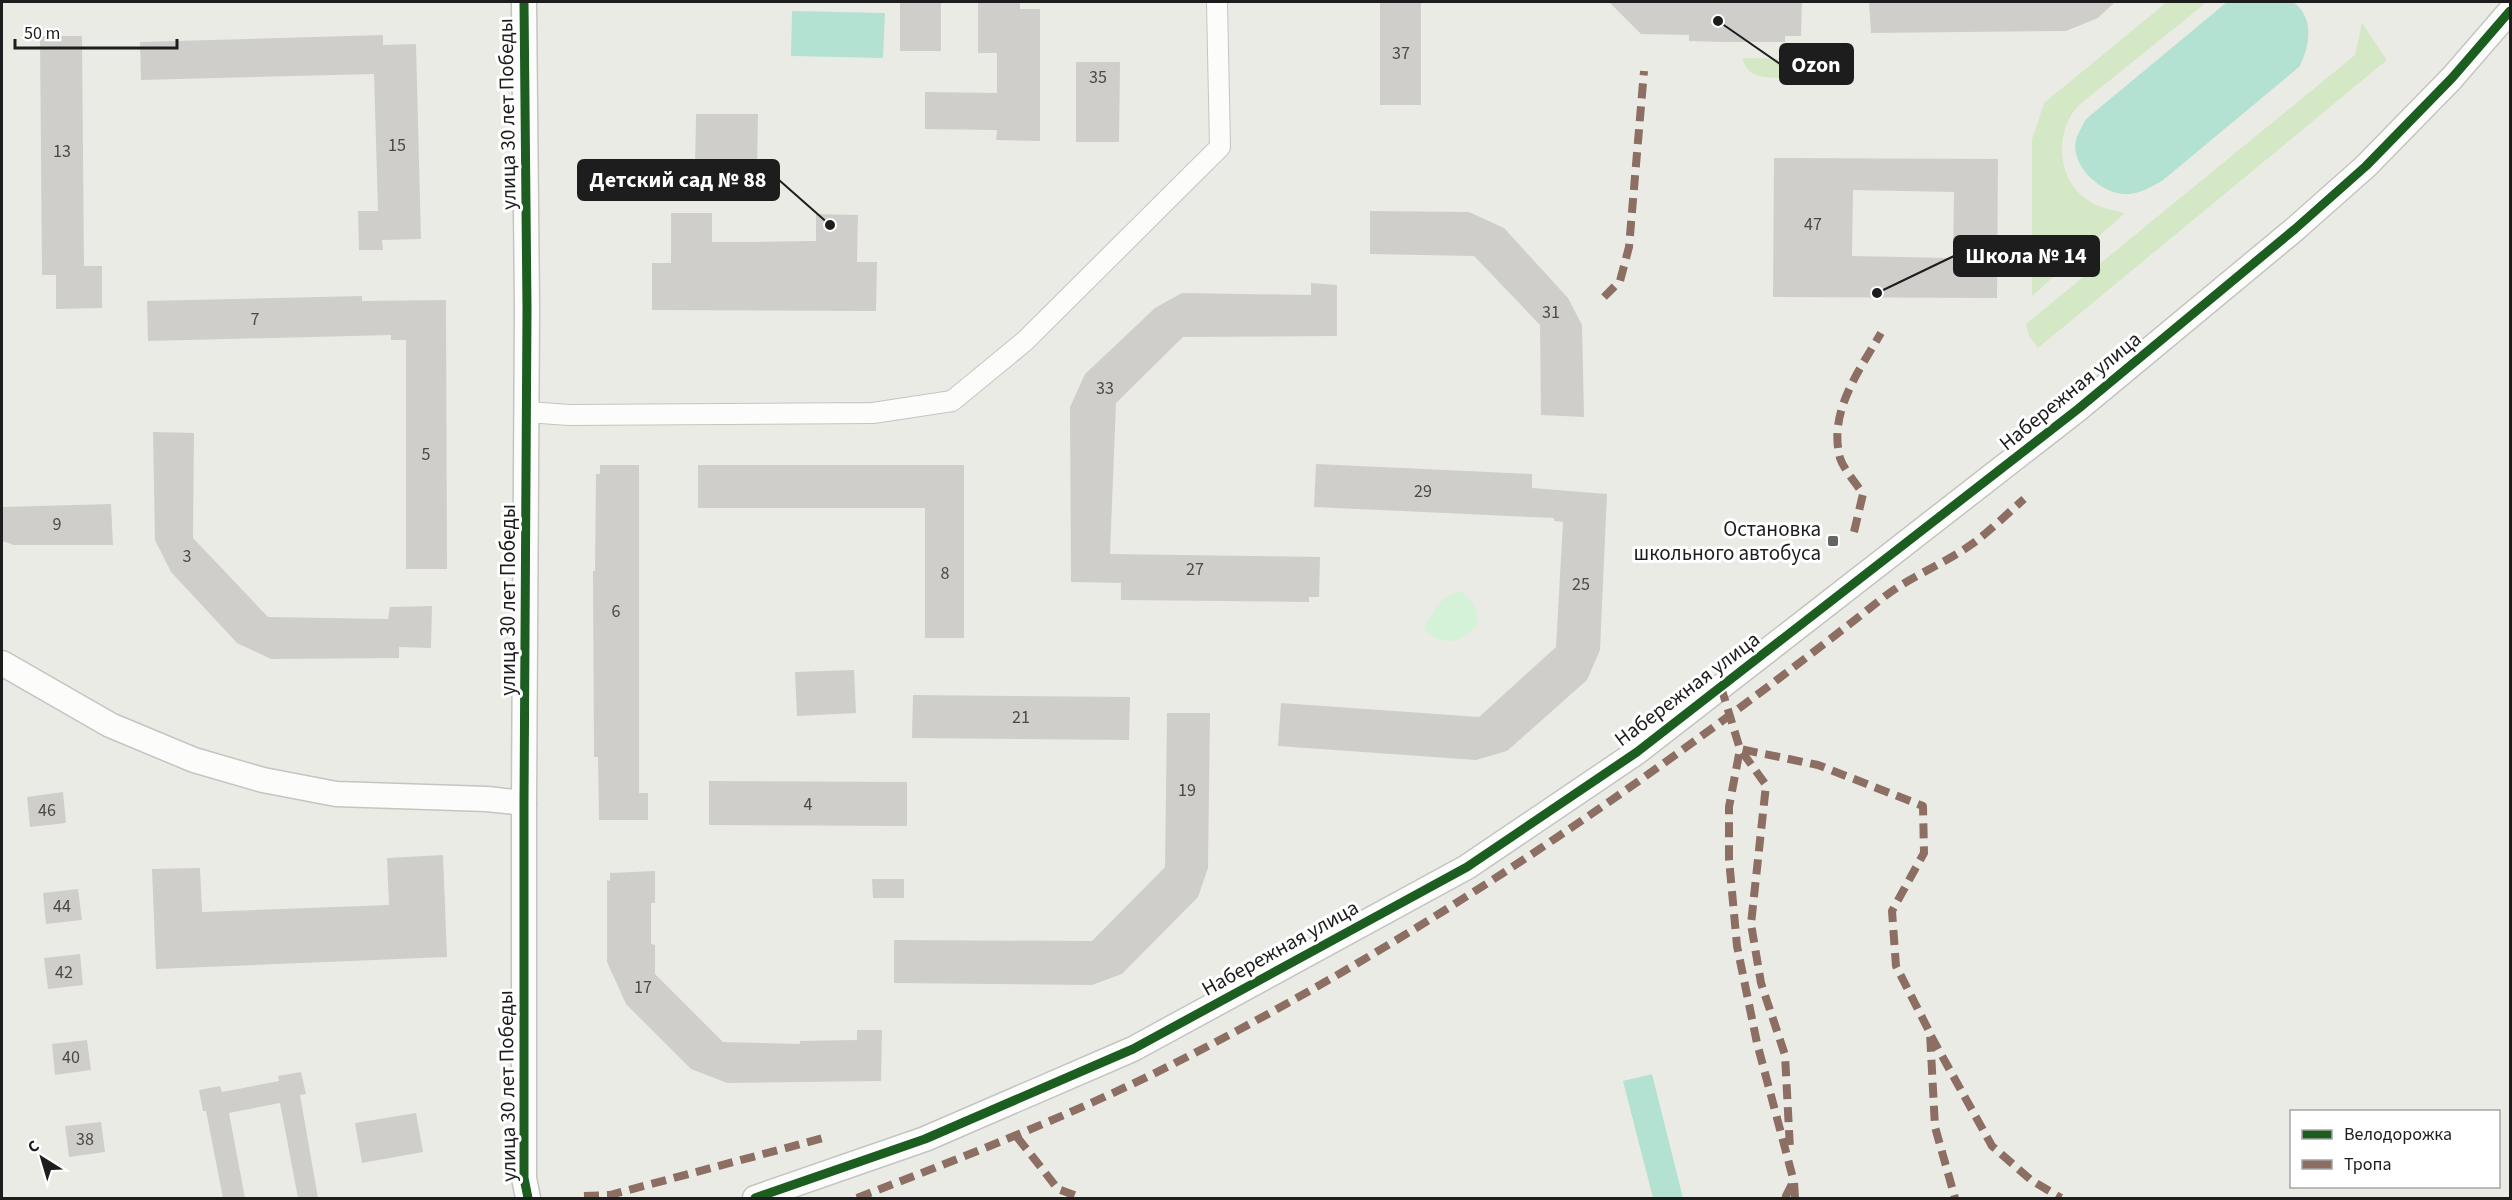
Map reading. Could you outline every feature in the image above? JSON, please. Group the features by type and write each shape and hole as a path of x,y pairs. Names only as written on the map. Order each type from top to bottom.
{"street":[{"name":"улица 30 лет Победы","path":"524,2 527,412 524,1178 528,1198"},
{"path":"527,412 569,415 873,413 952,402 1025,341 1220,147 1217,2"},
{"name":"Набережная улица","path":"755,1198 925,1139 1133,1049 1467,867 1637,752 2087,402 2295,229 2366,166 2452,78 2511,11"},
{"path":"2,663 110,725 194,760 262,780 336,794 524,802"}],"green space":[{"path":"2167,2 2207,2 2079,105 2065,128 2062,141 2065,168 2078,192 2097,205 2125,213 2032,296 2032,139 2044,103"},
{"path":"2227,2 2293,2 2300,8 2307,24 2308,42 2299,67 2162,181 2132,194 2117,193 2098,184 2083,169 2075,150 2077,137 2086,119"},
{"path":"792,11 885,13 883,58 791,56"},
{"path":"2362,23 2387,60 2038,348 2029,336 2026,324 2355,55"},
{"path":"1743,58 1807,59 1806,68 1794,78 1779,78 1756,75 1745,66"},
{"path":"1460,591 1474,605 1478,624 1458,640 1439,639 1424,629 1430,616 1442,601"},
{"path":"1652,1074 1683,1198 1653,1198 1623,1081"}],"building":[{"path":"900,2 941,2 941,51 900,51"},
{"path":"978,2 1020,2 1020,9 1040,9 1040,141 996,140 997,130 925,129 925,92 997,93 997,53 978,53"},
{"path":"1380,2 1421,2 1421,105 1380,105"},
{"path":"1609,2 1802,2 1801,36 1785,36 1785,42 1722,42 1689,41 1689,35 1641,34"},
{"path":"1869,2 2115,2 2098,18 2066,31 1871,33"},
{"path":"383,35 383,45 416,44 421,239 382,240 383,250 359,250 358,211 378,211 374,74 141,80 140,42"},
{"path":"40,36 82,36 84,266 102,266 102,308 56,309 56,275 42,275"},
{"path":"1076,62 1120,62 1119,142 1076,142"},
{"path":"696,114 758,114 757,170 695,170"},
{"path":"1774,158 1998,159 1997,298 1773,297","holes":["1853,190 1954,192 1953,258 1852,256"]},
{"path":"1370,211 1469,212 1504,228 1568,298 1582,325 1584,417 1541,415 1540,325 1474,256 1370,254"},
{"path":"671,213 712,213 712,242 816,241 816,214 858,215 857,262 877,262 876,311 652,310 652,263 671,263"},
{"path":"1311,283 1337,285 1337,336 1183,337 1116,403 1110,554 1320,557 1319,597 1309,597 1309,602 1121,600 1121,583 1071,582 1070,407 1085,374 1155,308 1182,293 1311,295"},
{"path":"362,296 362,301 446,300 447,569 406,569 406,340 391,340 391,335 148,341 147,301"},
{"path":"153,432 194,433 193,538 268,617 388,619 390,607 432,606 431,648 399,647 399,658 271,659 237,643 171,572 155,540"},
{"path":"1316,464 1532,474 1532,488 1607,494 1600,650 1587,680 1507,751 1476,760 1278,746 1281,703 1479,717 1556,647 1563,522 1554,521 1554,518 1314,507"},
{"path":"600,465 639,465 639,793 648,793 648,820 599,820 598,757 594,757 593,571 595,571 596,474 600,474"},
{"path":"698,465 964,465 964,638 925,638 925,508 698,508"},
{"path":"111,504 113,545 14,545 2,541 2,507"},
{"path":"854,670 856,713 797,716 795,672"},
{"path":"913,695 1130,697 1129,740 912,738"},
{"path":"1167,713 1210,713 1208,868 1198,897 1122,974 1092,985 894,983 894,940 1092,941 1165,867"},
{"path":"709,781 907,782 907,826 709,825"},
{"path":"63,792 66,823 30,827 27,797"},
{"path":"443,855 447,957 156,969 152,869 200,868 202,912 389,905 387,858"},
{"path":"655,871 655,903 651,903 651,944 655,945 655,974 723,1042 800,1044 800,1041 857,1040 857,1030 882,1030 881,1081 727,1083 691,1069 626,1004 607,962 607,880 610,881 610,873"},
{"path":"872,879 904,879 904,898 873,898"},
{"path":"78,889 82,920 46,924 43,893"},
{"path":"80,954 83,985 48,989 44,958"},
{"path":"87,1040 91,1070 55,1075 52,1044"},
{"path":"301,1072 306,1094 300,1095 318,1198 298,1198 280,1103 229,1113 245,1198 223,1198 206,1111 203,1111 199,1090 220,1086 222,1092 279,1081 278,1076"},
{"path":"416,1113 423,1152 362,1163 355,1123"},
{"path":"101,1122 105,1152 69,1157 65,1126"}],"marked path":[{"path":"1604,297 1620,281 1629,247 1644,71"},
{"path":"1854,532 1863,494 1840,458 1837,441 1838,424 1855,377 1881,333"},
{"path":"857,1198 1020,1134 1100,1099 1179,1061 1364,959 1455,904 1630,787 1801,662 1894,590 1972,544 2024,499"},
{"path":"1721,687 1740,749 1766,785 1751,924 1761,983 1785,1055 1790,1149"},
{"path":"1795,1198 1794,1182 1757,1043 1737,946 1729,859 1729,807 1740,749 1818,765 1923,806 1924,853 1892,911 1896,966 1930,1033 1935,1127 1955,1198"},
{"path":"1931,1036 1992,1146 2031,1180 2061,1198"},
{"path":"584,1196 610,1195 827,1137"},
{"path":"1017,1137 1058,1189 1082,1198"},
{"path":"1785,1198 1793,1182"}],"cycle path":[{"path":"524,2 527,309 524,1178 528,1198"},
{"path":"755,1198 925,1139 1133,1049 1467,867 1637,752 2078,409 2295,229 2366,166 2452,78 2510,11"}],"place":[{"name":"Ozon","path":"1718,21"},
{"name":"Детский сад № 88","path":"830,225"},
{"name":"Школа № 14","path":"1877,293"},
{"name":"Остановка школьного автобуса","path":"1833,541"}]}
